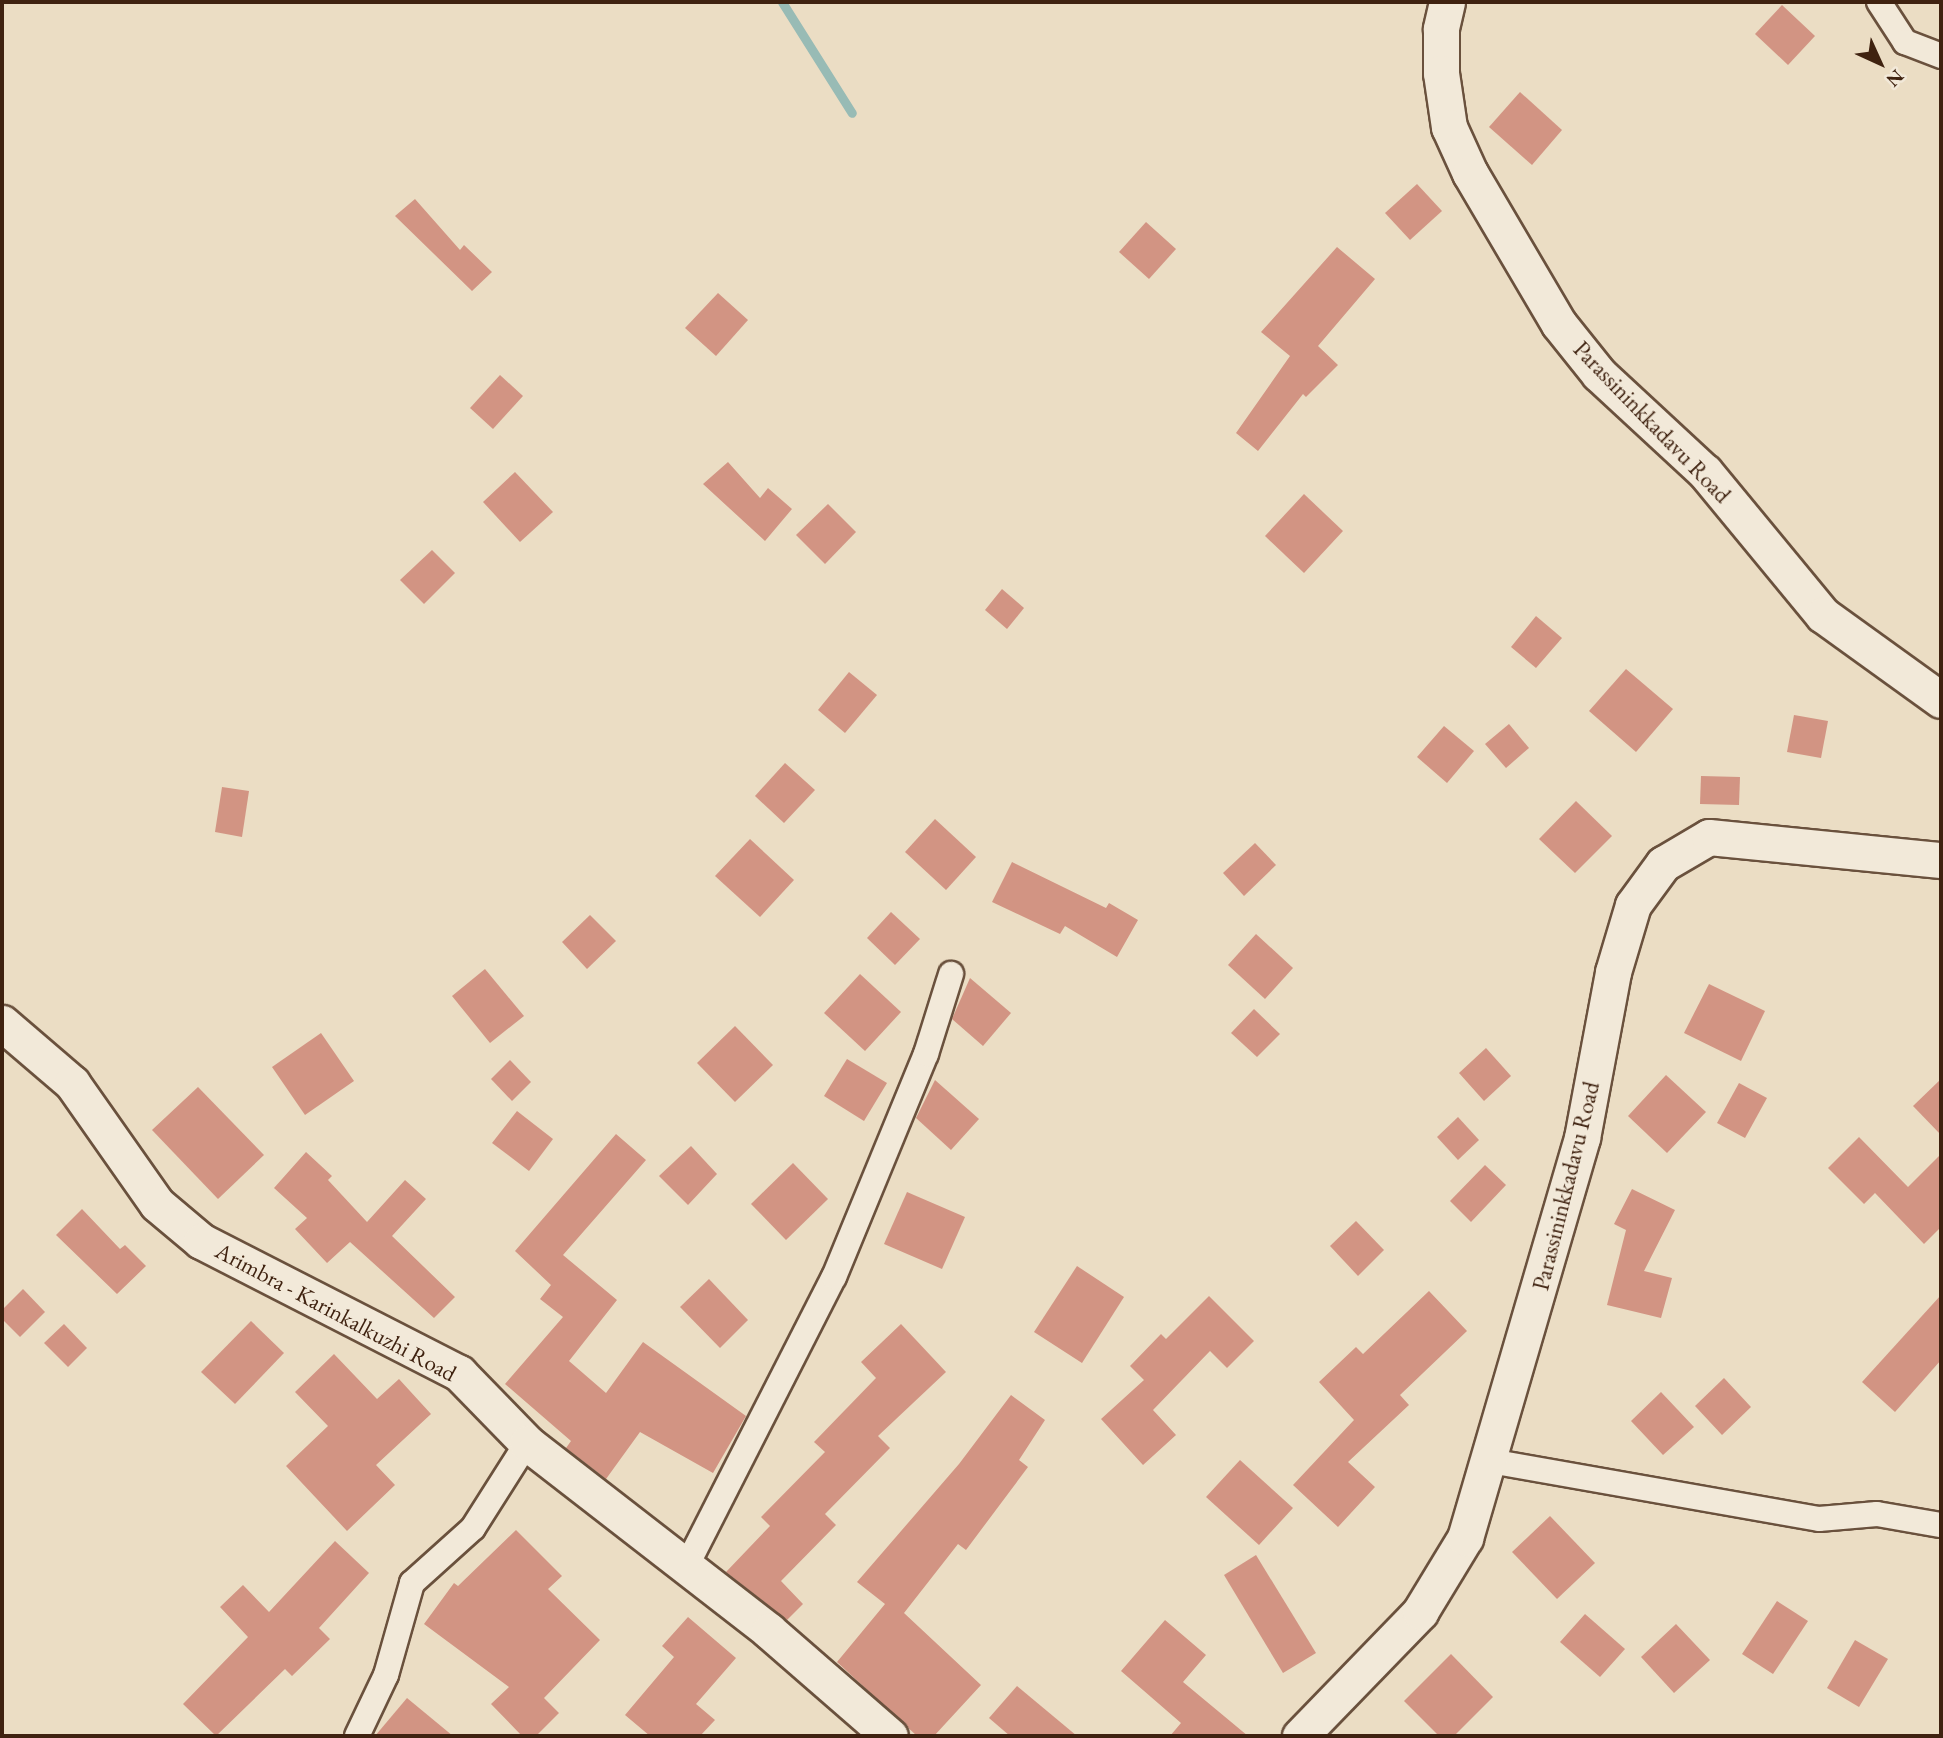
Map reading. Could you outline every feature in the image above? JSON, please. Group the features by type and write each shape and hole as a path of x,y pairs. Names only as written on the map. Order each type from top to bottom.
{"main road":[{"name":"Parassininkkadavu Road","path":"1447,2 1441,29 1441,73 1450,127 1470,173 1559,324 1599,374 1705,472 1823,615 1941,700"},
{"name":"Parassininkkadavu Road","path":"1300,1736 1420,1612 1465,1538 1490,1461 1582,1138 1617,961 1633,905 1663,864 1709,837 1941,860"},
{"name":"Arimbra - Karinkalkuzhi Road","path":"2,1023 72,1083 157,1204 201,1241 459,1373 527,1443 687,1565 890,1736"}],"street":[{"path":"1879,2 1905,42 1941,57"},
{"path":"687,1565 834,1277 926,1054 951,974"},
{"path":"357,1736 386,1675 412,1583 473,1528 527,1443"},
{"path":"1490,1461 1819,1519 1877,1514 1941,1525"}],"building":[{"path":"1782,5 1815,36 1788,65 1755,34"},
{"path":"1520,92 1562,130 1532,165 1489,127"},
{"path":"1417,184 1442,211 1410,240 1385,213"},
{"path":"415,199 460,250 464,245 492,272 472,291 395,216"},
{"path":"1146,222 1176,249 1149,279 1119,252"},
{"path":"1337,247 1375,279 1318,346 1338,365 1306,397 1303,394 1258,451 1236,433 1290,356 1261,332"},
{"path":"718,293 748,320 716,356 685,328"},
{"path":"500,375 523,396 493,429 470,408"},
{"path":"728,462 760,498 768,488 792,509 765,541 703,484"},
{"path":"515,472 553,512 520,542 483,502"},
{"path":"1304,494 1343,531 1304,573 1265,536"},
{"path":"828,504 856,532 825,564 796,535"},
{"path":"432,550 455,573 424,604 400,580"},
{"path":"1002,589 1024,608 1007,629 985,610"},
{"path":"1536,616 1562,638 1536,668 1511,647"},
{"path":"1626,669 1673,709 1636,752 1589,711"},
{"path":"849,672 877,695 845,733 818,710"},
{"path":"1794,715 1828,721 1821,758 1787,752"},
{"path":"1509,724 1529,748 1506,768 1485,744"},
{"path":"1444,726 1474,751 1447,783 1417,757"},
{"path":"785,763 815,790 784,823 755,796"},
{"path":"1701,776 1740,777 1739,805 1700,804"},
{"path":"222,787 249,791 242,837 215,832"},
{"path":"1576,801 1612,836 1575,873 1539,839"},
{"path":"935,819 976,857 946,890 905,852"},
{"path":"750,839 794,880 760,917 715,876"},
{"path":"1255,843 1276,865 1244,896 1223,873"},
{"path":"1012,862 1106,908 1109,903 1138,920 1117,957 1065,926 1060,934 992,902"},
{"path":"891,912 920,939 895,965 867,938"},
{"path":"590,915 616,941 587,969 562,942"},
{"path":"1256,934 1293,968 1265,999 1228,965"},
{"path":"485,969 524,1016 490,1043 452,996"},
{"path":"860,974 901,1012 865,1051 824,1013"},
{"path":"970,978 1011,1013 983,1046 952,1019"},
{"path":"1709,984 1765,1011 1741,1061 1684,1033"},
{"path":"1254,1009 1280,1034 1257,1057 1231,1033"},
{"path":"735,1026 773,1065 735,1102 697,1063"},
{"path":"321,1033 354,1081 305,1115 272,1067"},
{"path":"1486,1048 1511,1076 1484,1101 1459,1073"},
{"path":"847,1059 887,1083 864,1121 824,1096"},
{"path":"510,1060 531,1082 512,1101 491,1079"},
{"path":"1666,1075 1706,1112 1667,1153 1628,1116"},
{"path":"1941,1079 1941,1135 1913,1106"},
{"path":"935,1080 979,1119 951,1150 916,1118"},
{"path":"1739,1083 1767,1098 1745,1138 1717,1123"},
{"path":"198,1087 264,1155 218,1199 152,1130"},
{"path":"517,1111 553,1139 529,1171 492,1143"},
{"path":"1458,1117 1479,1140 1458,1160 1437,1137"},
{"path":"616,1134 646,1160 563,1255 617,1300 569,1361 606,1393 643,1342 746,1416 713,1473 640,1432 606,1479 566,1448 571,1441 505,1384 563,1317 540,1299 551,1285 515,1251"},
{"path":"1859,1137 1908,1187 1941,1154 1941,1227 1924,1244 1875,1193 1864,1204 1828,1168"},
{"path":"691,1146 717,1174 688,1205 659,1176"},
{"path":"306,1152 332,1176 328,1180 367,1222 405,1180 426,1199 392,1236 455,1297 434,1318 350,1242 327,1263 295,1229 307,1218 274,1188"},
{"path":"793,1163 828,1199 786,1240 751,1204"},
{"path":"1485,1165 1506,1185 1471,1222 1450,1201"},
{"path":"1632,1189 1675,1210 1644,1271 1672,1278 1661,1318 1607,1305 1626,1230 1614,1224"},
{"path":"907,1192 965,1217 942,1269 884,1244"},
{"path":"82,1209 120,1249 125,1245 146,1266 117,1294 56,1235"},
{"path":"1356,1221 1384,1250 1358,1276 1330,1246"},
{"path":"1077,1266 1124,1297 1082,1363 1034,1332"},
{"path":"709,1279 748,1320 720,1348 680,1307"},
{"path":"23,1289 45,1312 20,1337 2,1319 2,1310"},
{"path":"1429,1291 1467,1331 1400,1395 1409,1405 1348,1462 1375,1487 1338,1527 1293,1485 1354,1420 1319,1382 1356,1347 1363,1354"},
{"path":"1941,1295 1941,1360 1895,1412 1862,1382"},
{"path":"1209,1296 1254,1341 1227,1368 1210,1351 1153,1410 1176,1435 1143,1465 1101,1419 1144,1380 1130,1366 1161,1334 1166,1339"},
{"path":"251,1321 284,1353 235,1404 201,1372"},
{"path":"64,1324 87,1348 68,1367 44,1343"},
{"path":"901,1324 946,1372 878,1436 890,1448 825,1514 836,1525 781,1581 803,1604 787,1620 726,1572 770,1526 761,1517 825,1452 814,1442 876,1378 861,1362"},
{"path":"334,1354 377,1399 399,1379 431,1414 376,1465 395,1485 347,1531 286,1466 328,1426 295,1392"},
{"path":"1724,1378 1751,1407 1722,1435 1695,1406"},
{"path":"1661,1392 1694,1427 1663,1455 1631,1421"},
{"path":"1011,1395 1045,1420 1019,1460 1028,1467 966,1550 958,1544 904,1613 981,1685 934,1736 917,1736 837,1662 885,1604 857,1582 959,1464"},
{"path":"1240,1460 1293,1508 1259,1545 1206,1497"},
{"path":"1550,1516 1595,1563 1557,1599 1512,1552"},
{"path":"516,1530 562,1576 548,1589 600,1640 544,1698 559,1713 536,1736 522,1736 491,1704 509,1687 424,1624 454,1583 458,1586"},
{"path":"335,1541 369,1573 319,1628 330,1639 292,1676 285,1669 216,1736 183,1704 248,1637 220,1607 243,1585 269,1612"},
{"path":"1256,1555 1316,1653 1283,1673 1224,1575"},
{"path":"1777,1601 1808,1621 1773,1674 1742,1654"},
{"path":"1585,1614 1625,1649 1600,1677 1560,1642"},
{"path":"688,1617 736,1658 696,1704 715,1720 700,1736 650,1736 625,1715 674,1657 662,1646"},
{"path":"1165,1620 1206,1655 1183,1682 1248,1736 1170,1736 1181,1723 1121,1671"},
{"path":"1676,1624 1710,1660 1674,1693 1641,1657"},
{"path":"1855,1640 1888,1659 1859,1707 1827,1688"},
{"path":"1451,1654 1493,1697 1454,1736 1439,1736 1404,1701"},
{"path":"1017,1686 1077,1736 1010,1736 989,1718"},
{"path":"407,1698 453,1736 375,1736"}],"waterway":[{"path":"782,2 852,113"}]}
